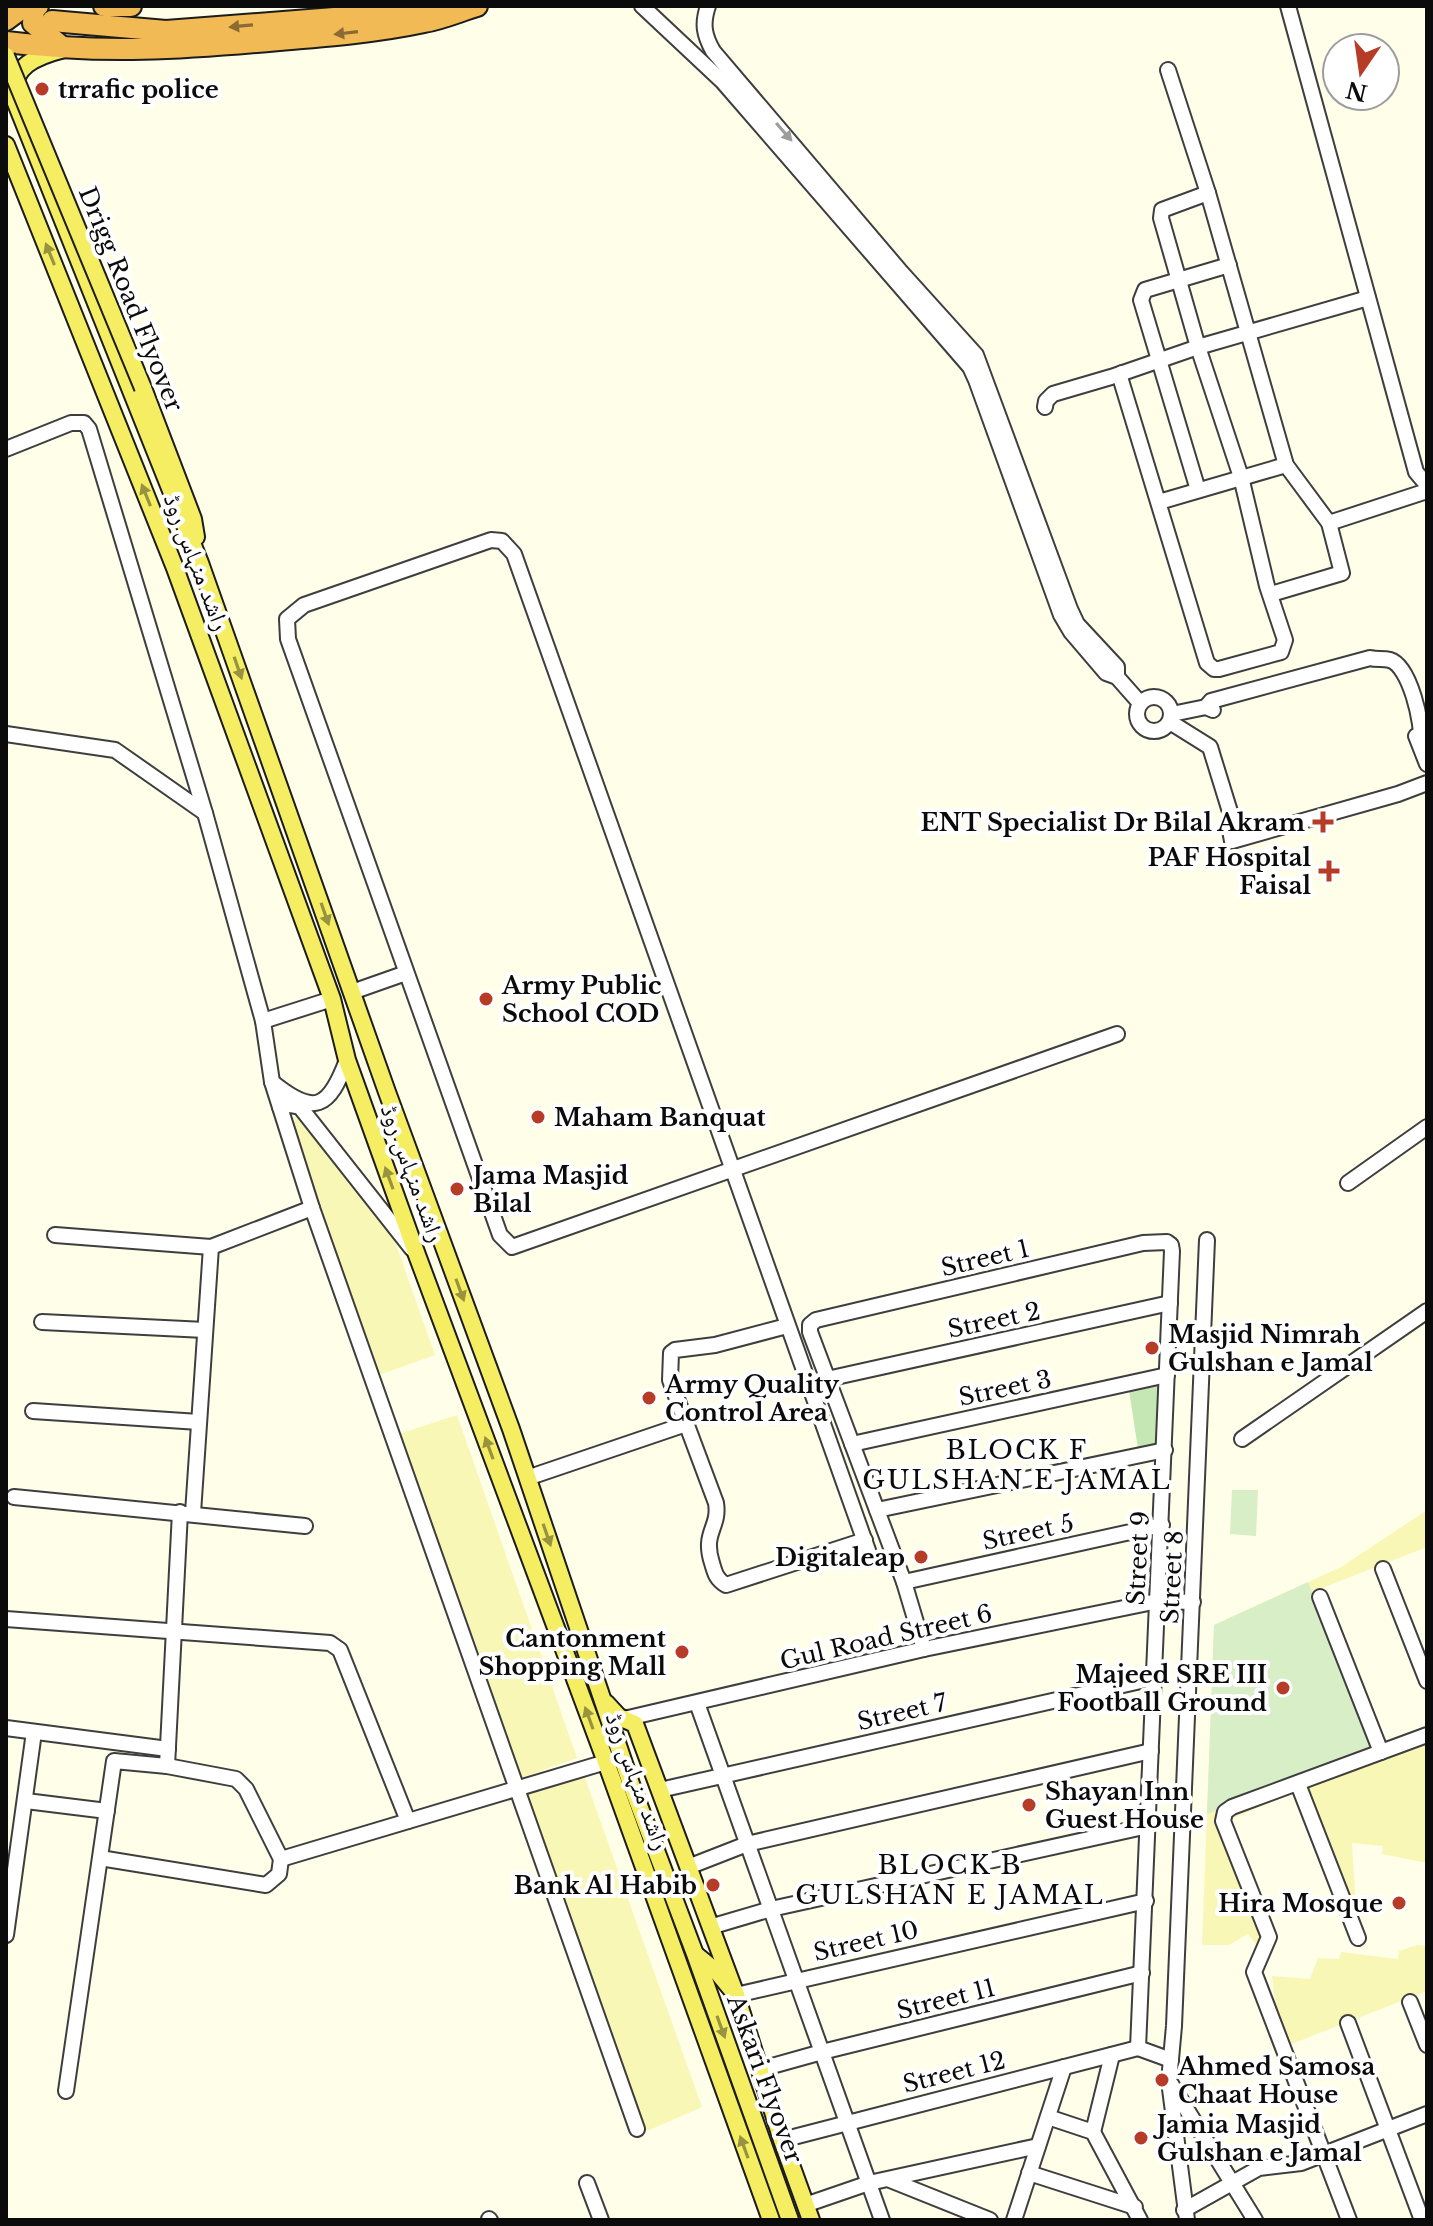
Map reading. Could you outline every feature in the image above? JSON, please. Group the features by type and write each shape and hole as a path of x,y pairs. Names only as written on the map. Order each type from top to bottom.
{"highway":[{"path":"6,20 25,6"},
{"path":"104,6 131,6"},
{"path":"65,48 33,23 32,17 45,13 166,31 347,17 437,6"},
{"path":"6,42 132,51 181,49 346,34 426,22 477,6"}],"main road":[{"name":"راشد منہاس روڈ","path":"65,48 18,72 14,79 14,98 200,563 527,1478 631,1784 695,1954"},
{"name":"Drigg Road Flyover","path":"6,56 143,388 193,519 200,563"},
{"name":"راشد منہاس روڈ","path":"6,145 175,568 332,999 347,1060 417,1255 642,1860 771,2220"},
{"path":"602,1699 624,1719 635,1724 736,1995 808,2212"},
{"path":"631,1784 633,1805 645,1849 646,1856 642,1860"},
{"path":"662,1865 656,1869 656,1874 671,1924 673,1947"},
{"path":"695,1954 718,1973 736,1995"},
{"name":"Askari Flyover","path":"695,1954 790,2220"}],"street":[{"path":"642,6 707,56 897,275 970,367 1061,615 1071,632 1106,673 1117,677 1140,703"},
{"path":"707,56 704,20 708,6"},
{"path":"1288,6 1416,472 1427,488 1329,523"},
{"path":"1168,70 1208,193 1286,465 1329,523 1342,573 1271,594"},
{"path":"1122,373 1120,377 1207,663 1219,669 1281,652 1285,640 1241,477 1198,347 1161,218 1162,210 1208,193"},
{"path":"1198,490 1141,300 1142,292 1229,265"},
{"path":"1045,407 1053,394 1198,347 1368,298"},
{"path":"6,449 71,423 84,423 89,429 205,813 263,1021 272,1082 312,1208 637,2129"},
{"path":"1159,502 1286,465"},
{"path":"870,1556 787,1326 733,1167 514,554 502,541 491,540 304,605 287,619 288,639 406,973 500,1235 512,1247 733,1167 1117,1034"},
{"path":"1427,764 1398,676 1400,667 1388,659 1377,660 1369,668 1213,710 1206,707 1171,718 1164,728 1156,731 1148,731 1137,719 1140,703 1156,696 1170,705 1171,718 1202,742 1222,818 1229,825 1232,841 1427,783"},
{"path":"6,734 115,750 205,813"},
{"path":"352,992 406,973"},
{"path":"263,1021 332,999"},
{"path":"272,1082 301,1101 320,1102 332,1094 347,1060"},
{"path":"280,1107 300,1107 417,1255"},
{"path":"1348,1183 1427,1127"},
{"path":"55,1235 211,1247 312,1208"},
{"name":"Street 8","path":"1185,2215 1169,2081 1207,1240"},
{"name":"Street 1","path":"827,1379 810,1332 810,1325 816,1320 1143,1243 1167,1242 1171,1245"},
{"name":"Street 9","path":"1138,2048 1162,1525 1171,1245"},
{"path":"167,1766 174,1631 199,1422 211,1247"},
{"name":"Street 2","path":"827,1379 1170,1303"},
{"path":"1242,1439 1427,1311"},
{"path":"42,1322 205,1330"},
{"path":"787,1326 671,1353 670,1380 716,1503 717,1515 707,1546 717,1579 726,1585 865,1540"},
{"name":"Street 3","path":"852,1444 1167,1375"},
{"path":"827,1379 904,1582 924,1649"},
{"path":"33,1411 199,1422"},
{"path":"527,1478 686,1424"},
{"path":"877,1510 1165,1450"},
{"path":"14,1497 305,1526"},
{"name":"Street 5","path":"904,1582 1162,1525"},
{"path":"1383,1569 1427,1681"},
{"path":"1320,1597 1381,1752"},
{"name":"Gul Road Street 6","path":"624,1719 924,1649 1158,1601 1193,1602"},
{"path":"6,1619 330,1643 340,1650 408,1821"},
{"name":"Street 7","path":"660,1790 1154,1678"},
{"path":"697,1703 882,2220"},
{"path":"6,1728 168,1749"},
{"path":"6,1935 34,1732"},
{"path":"1349,2220 1254,1972 1269,1937 1223,1821 1225,1812 1232,1807 1427,1735"},
{"path":"688,1867 747,1844 1151,1751"},
{"path":"66,2091 114,1761 167,1766 236,1779 246,1789 281,1859 279,1874 266,1885 100,1858"},
{"path":"281,1859 606,1762"},
{"path":"1298,1784 1358,1938"},
{"path":"26,1801 107,1811"},
{"path":"710,1927 771,1909 1148,1826"},
{"name":"Street 10","path":"736,1995 1146,1901"},
{"name":"Street 11","path":"761,2069 1142,1973"},
{"path":"1410,2002 1427,2045"},
{"path":"1348,2023 1422,2220"},
{"path":"1138,2048 1171,2060"},
{"name":"Street 12","path":"782,2140 1138,2048"},
{"path":"1112,2055 1093,2132 1137,2214"},
{"path":"1014,2220 1064,2067"},
{"path":"1169,2081 1255,2220"},
{"path":"1185,2215 1232,2182 1259,2168 1301,2163 1427,2114"},
{"path":"1048,2117 1093,2132"},
{"path":"808,2212 869,2183 1038,2146"},
{"path":"1029,2173 1137,2214"},
{"path":"889,2179 990,2220"},
{"path":"587,2183 601,2220"}],"green space":[{"path":"1165,1383 1165,1450 1139,1455 1129,1391"},
{"path":"1232,1490 1258,1490 1256,1536 1230,1534"},
{"name":"Majeed SRE III Football Ground","path":"1308,1582 1381,1752 1207,1814 1214,1625"}],"sand":[{"path":"296,1113 393,1236 435,1355 379,1375 315,1200 293,1129"},
{"path":"457,1415 577,1758 521,1778 399,1434"},
{"path":"1427,1510 1427,1547 1312,1592 1380,1758 1427,1741 1427,1863 1382,1854 1383,1846 1352,1843 1357,1924 1296,1792 1229,1820 1274,1934 1268,1961 1248,1934 1229,1945 1202,1945 1214,1625 1341,1567"},
{"path":"584,1775 702,2107 647,2131 526,1792"},
{"path":"1417,1945 1427,1946 1427,1991 1289,2045 1275,2002 1272,1976 1310,1979 1318,1958 1339,1959 1341,1952 1398,1959 1399,1951"}],"place":[{"name":"trrafic police","path":"42,89"},
{"name":"ENT Specialist Dr Bilal Akram","path":"1323,822"},
{"name":"PAF Hospital Faisal","path":"1329,871"},
{"name":"Army Public School COD","path":"486,999"},
{"name":"Maham Banquat","path":"538,1117"},
{"name":"Jama Masjid Bilal","path":"457,1189"},
{"name":"Masjid Nimrah Gulshan e Jamal","path":"1152,1348"},
{"name":"Army Quality Control Area","path":"649,1398"},
{"name":"Digitaleap","path":"921,1557"},
{"name":"Cantonment Shopping Mall","path":"682,1652"},
{"name":"Majeed SRE III Football Ground","path":"1283,1688"},
{"name":"Shayan Inn Guest House","path":"1029,1805"},
{"name":"Bank Al Habib","path":"713,1885"},
{"name":"Hira Mosque","path":"1399,1903"},
{"name":"Ahmed Samosa Chaat House","path":"1162,2080"},
{"name":"Jamia Masjid Gulshan e Jamal","path":"1141,2138"}],"district":[{"name":"BLOCK F GULSHAN E JAMAL","path":"1017,1465"},
{"name":"BLOCK B GULSHAN E JAMAL","path":"950,1880"}]}
